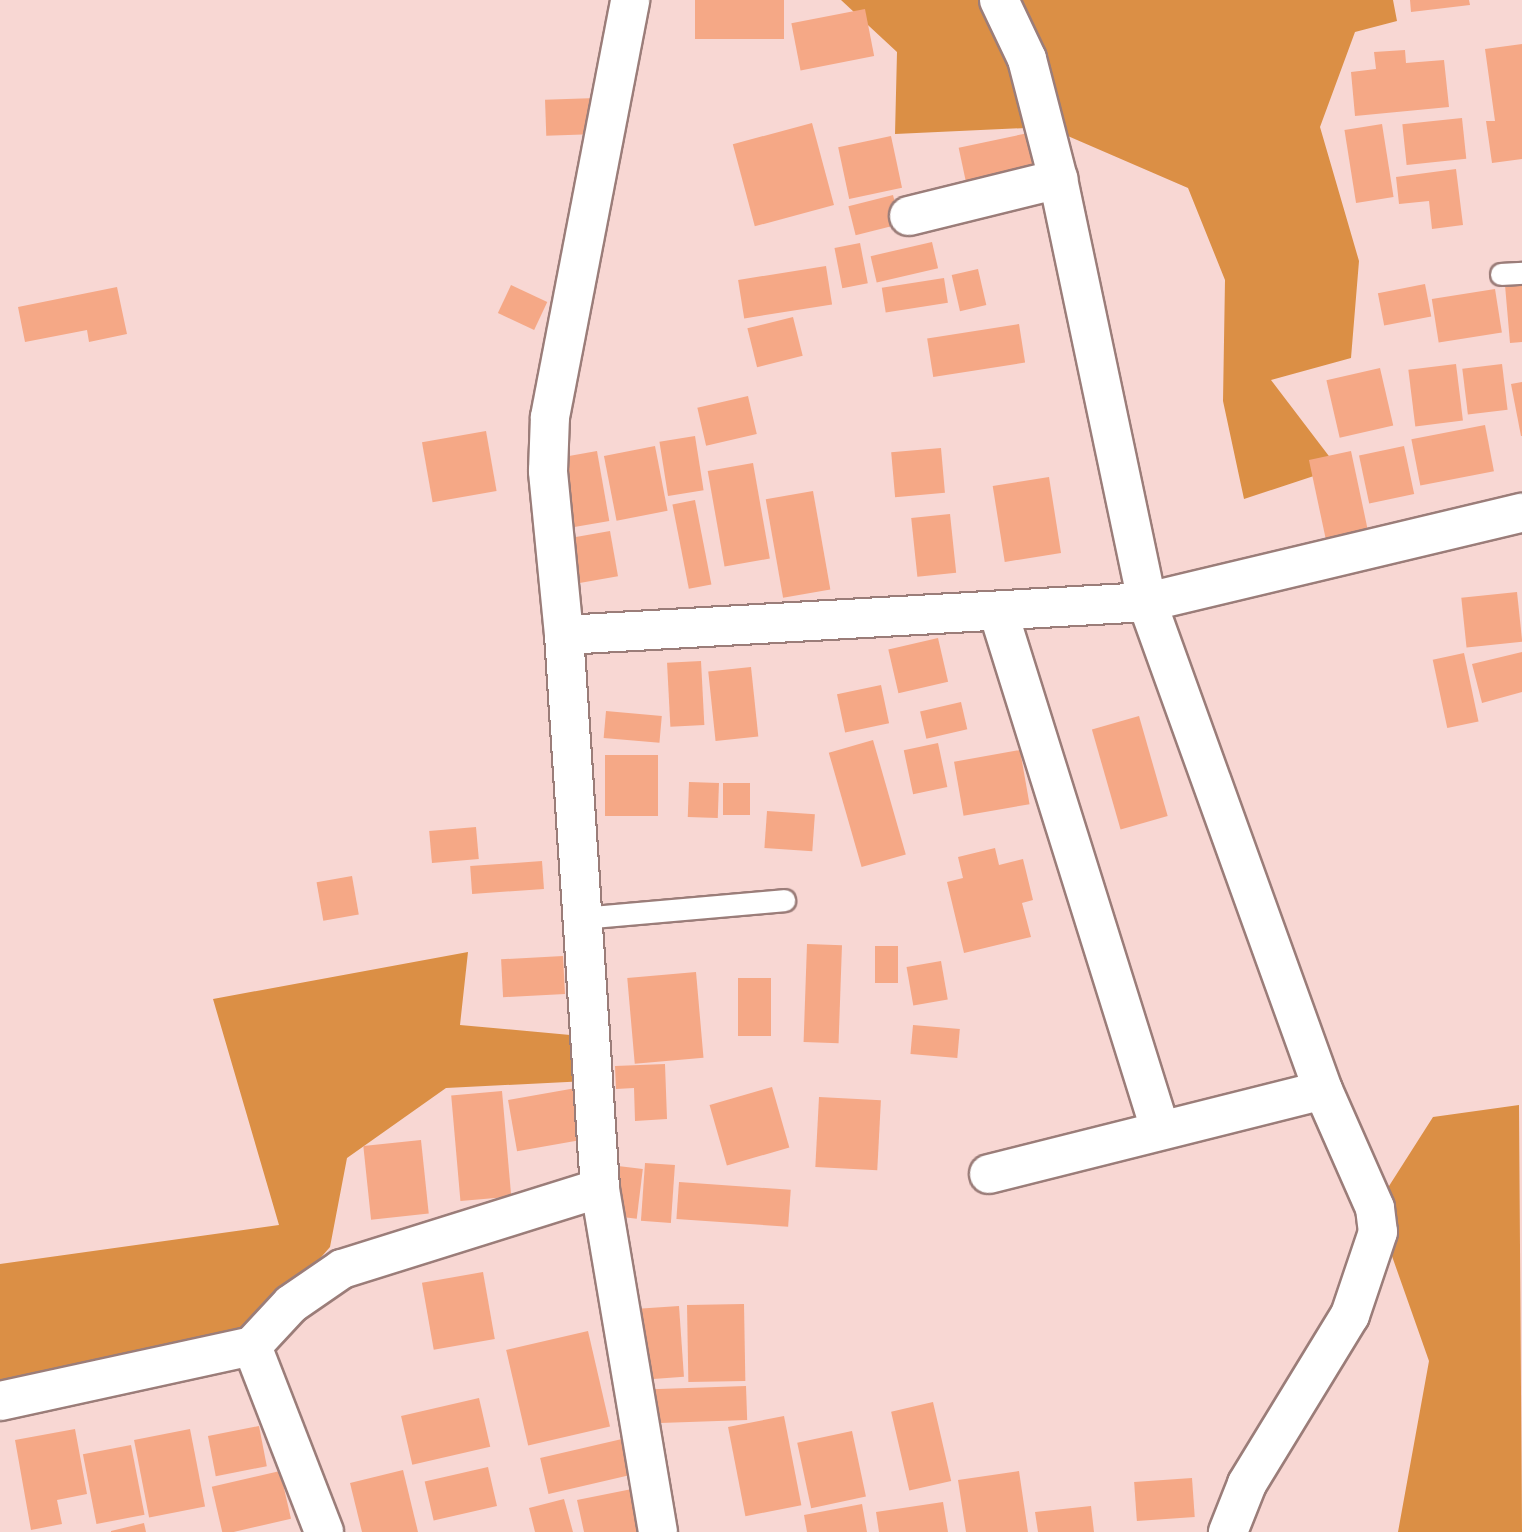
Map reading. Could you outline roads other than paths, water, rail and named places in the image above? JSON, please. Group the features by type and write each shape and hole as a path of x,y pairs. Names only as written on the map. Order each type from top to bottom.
{"street":[{"path":"630,0 550,416 548,471 564,635 580,918 600,1188 658,1532"},
{"path":"999,0 1027,59 1058,179 1147,602 1323,1090 1375,1208 1378,1232 1350,1315 1247,1484 1228,1532"},
{"path":"909,216 1058,179"},
{"path":"564,635 1147,602 1522,513"},
{"path":"998,611 1160,1129"},
{"path":"989,1174 1323,1090"},
{"path":"0,1401 252,1346 291,1304 342,1269 600,1188"},
{"path":"252,1346 324,1532"}],"lane":[{"path":"580,918 784,901"}]}
